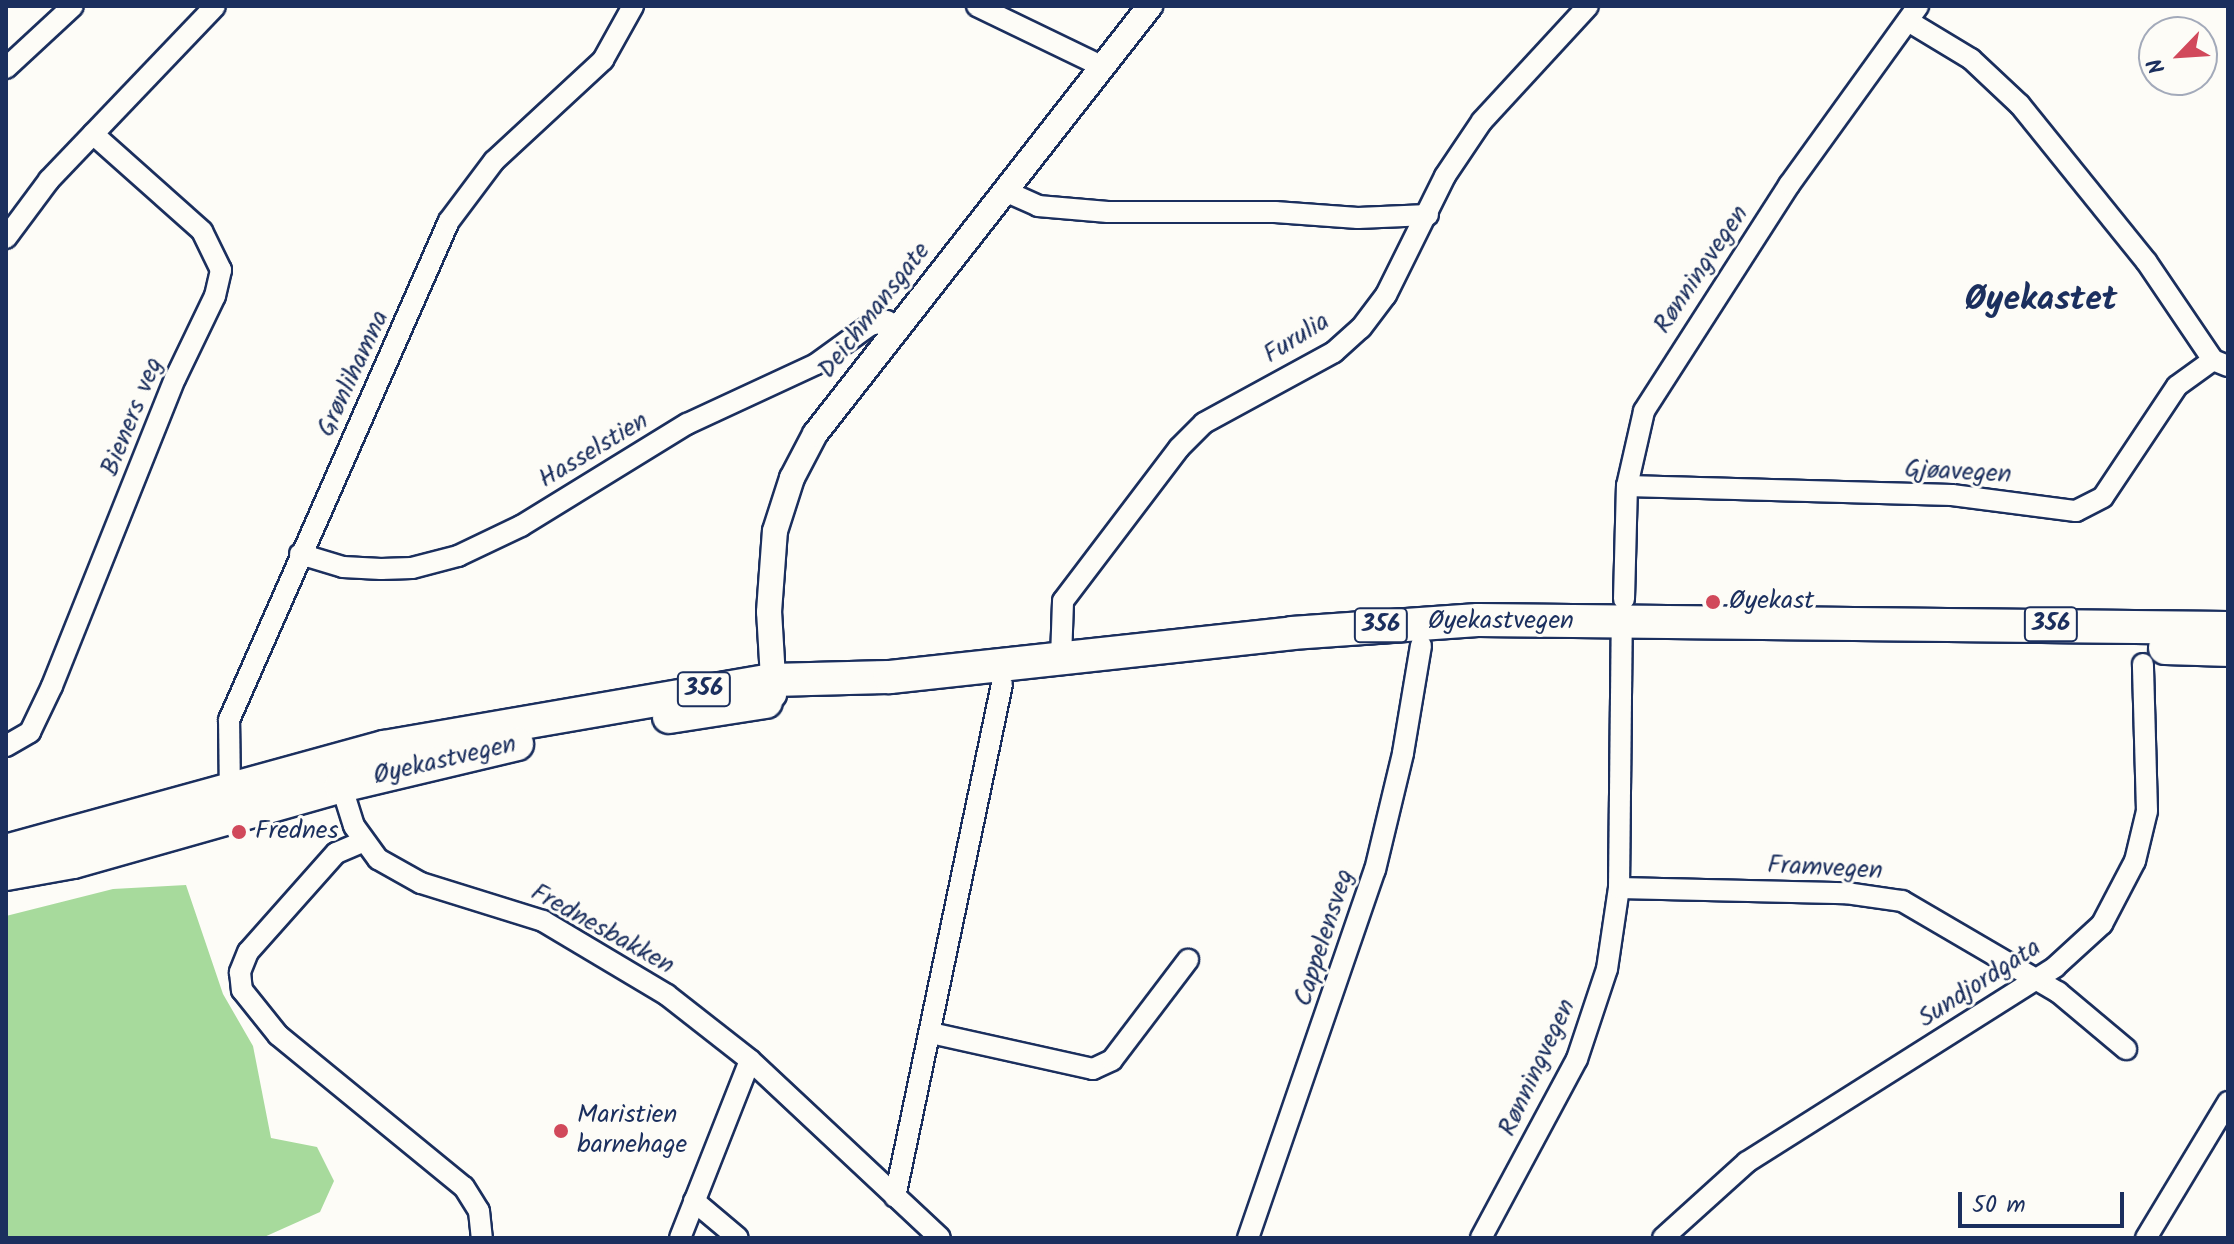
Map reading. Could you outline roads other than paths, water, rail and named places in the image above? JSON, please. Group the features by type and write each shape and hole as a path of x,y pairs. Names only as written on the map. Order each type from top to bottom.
{"main road":[{"name":"Øyekastvegen","path":"6,851 232,803 337,773 485,749 774,690 844,691 890,677 1420,622 1623,611 1875,627 1929,636 2228,650"},
{"name":"Øyekastvegen","path":"1875,627 1954,622 2228,628"},
{"name":"Øyekastvegen","path":"6,874 73,862 232,803"}],"street":[{"path":"6,68 73,6"},
{"path":"6,238 49,180 215,6"},
{"name":"Grønlihamna","path":"232,803 229,720 300,554 404,332 449,221 468,191 603,60 633,6"},
{"path":"977,6 1103,67"},
{"name":"Deichmansgate","path":"774,690 770,574 775,531 792,478 815,434 1150,6"},
{"name":"Furulia","path":"1061,659 1063,601 1179,448 1204,423 1334,352 1361,328 1386,295 1445,176 1482,121 1588,6"},
{"path":"1913,13 1971,59 2020,105 2146,261 2220,363"},
{"name":"Rønningvegen","path":"1481,1238 1577,1059 1607,969 1619,888 1627,486 1644,411 1661,377 1913,13"},
{"name":"Bieners veg","path":"6,746 30,732 52,686 175,379 215,296 221,270 202,231 93,134"},
{"path":"1005,191 1038,206 1108,212 1275,212 1358,218 1428,215"},
{"name":"Hasselstien","path":"300,554 343,567 381,569 422,566 458,556 521,526 687,424 805,370 870,325 887,321 897,328"},
{"name":"Gjøavegen","path":"1627,486 1952,495 2076,511 2103,497 2177,386 2220,363"},
{"name":"Cappelensveg","path":"1248,1238 1375,870 1403,753 1421,645"},
{"name":"Sundjordgata","path":"1663,1238 1747,1162 2070,957 2102,924 2135,861 2147,811 2143,664"},
{"path":"895,1197 931,1033 986,742 1002,684"},
{"path":"337,773 362,842 336,853 243,961 239,981 245,998 278,1035 464,1187 479,1211 482,1238"},
{"name":"Frednesbakken","path":"362,842 402,874 518,911 587,945 667,995 750,1060 940,1238"},
{"name":"Framvegen","path":"1619,888 1885,897 1934,916 2037,979 2126,1049"},
{"path":"931,1033 1093,1069 1112,1060 1188,960"},
{"path":"680,1238 750,1060"},
{"path":"2146,1238 2228,1102"},
{"path":"694,1201 738,1238"}],"place":[{"name":"Øyekast","path":"1713,602"},
{"name":"Frednes","path":"239,832"},
{"name":"Maristien barnehage","path":"561,1131"}],"district":[{"name":"Øyekastet","path":"2041,301"}]}
